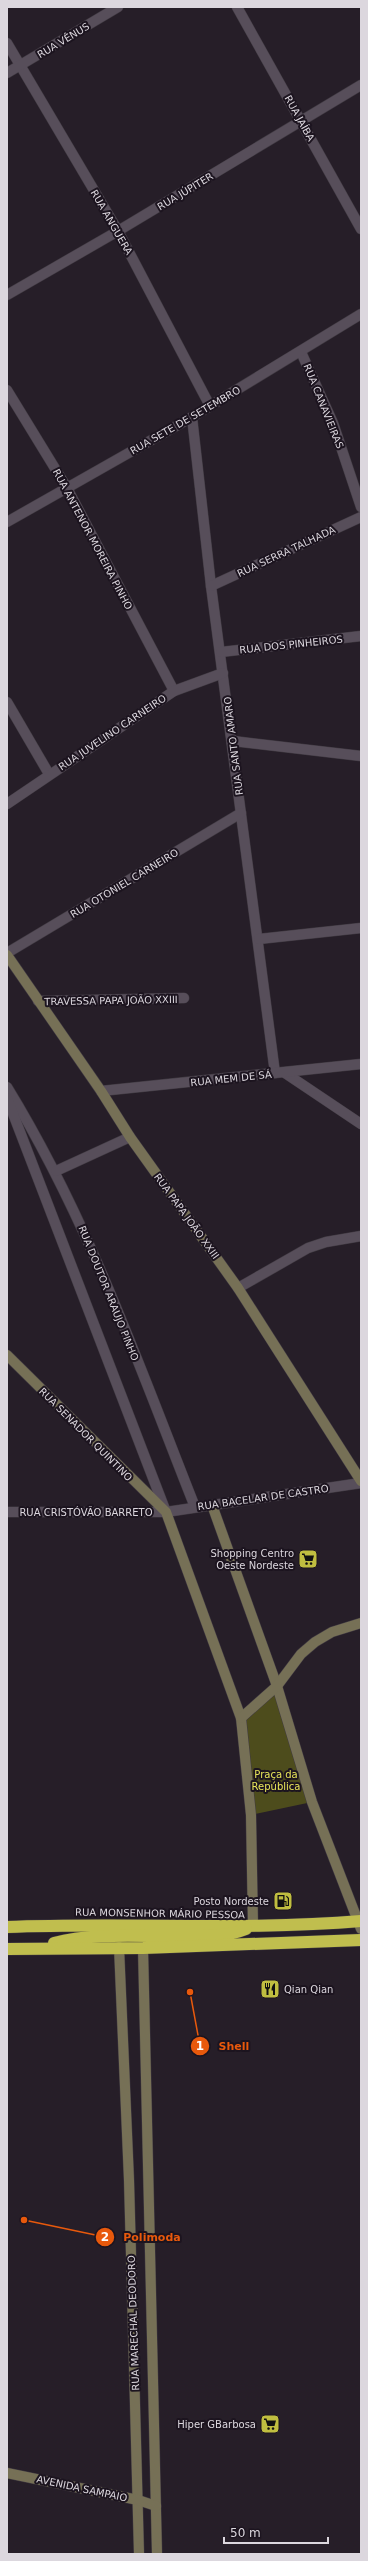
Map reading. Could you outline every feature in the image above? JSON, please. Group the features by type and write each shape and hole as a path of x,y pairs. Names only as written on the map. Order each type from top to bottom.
{"highway":[{"name":"RUA MONSENHOR MÁRIO PESSOA","path":"7,1926 72,1924 253,1926 360,1924"},
{"path":"41,1948 74,1938 223,1936 253,1926"},
{"path":"7,1949 143,1948 361,1940"}],"street":[{"name":"RUA VÊNUS","path":"7,73 118,7"},
{"name":"RUA JAÍBA","path":"237,7 361,229"},
{"name":"RUA ANGUERA","path":"7,43 118,231 210,406"},
{"name":"RUA JÚPITER","path":"7,295 118,231 361,85"},
{"name":"RUA SETE DE SETEMBRO","path":"7,522 192,417 301,352 361,314"},
{"name":"RUA CANAVIEIRAS","path":"301,352 333,423 361,507"},
{"name":"RUA ANTENOR MOREIRA PINHO","path":"7,390 67,488 174,690"},
{"name":"RUA SANTO AMARO","path":"192,417 211,586 234,741 240,813 280,1073"},
{"name":"RUA SERRA TALHADA","path":"211,586 361,517"},
{"name":"RUA DOS PINHEIROS","path":"221,652 361,636"},
{"name":"RUA JUVELINO CARNEIRO","path":"7,804 174,690 223,673"},
{"path":"7,702 49,774"},
{"path":"234,741 361,756"},
{"name":"RUA OTONIEL CARNEIRO","path":"7,954 240,813"},
{"path":"259,939 361,928"},
{"name":"RUA PAPA JOÃO XXIII","path":"7,954 101,1091 130,1137 238,1288 361,1482"},
{"name":"TRAVESSA PAPA JOÃO XXIII","path":"38,1001 184,998"},
{"name":"RUA MEM DE SÁ","path":"101,1091 361,1064"},
{"path":"280,1073 361,1124"},
{"name":"RUA DOUTOR ARAUJO PINHO","path":"7,1087 56,1171 102,1271 195,1507"},
{"path":"7,1098 166,1512 241,1718 252,1815 253,1926"},
{"path":"56,1171 130,1137"},
{"path":"238,1288 308,1248 326,1242 361,1236"},
{"name":"RUA SENADOR QUINTINO","path":"7,1355 166,1512"},
{"name":"RUA BACELAR DE CASTRO","path":"166,1512 361,1482"},
{"path":"212,1505 277,1686 312,1802 360,1924"},
{"name":"RUA CRISTÓVÃO BARRETO","path":"7,1512 166,1512"},
{"path":"241,1718 277,1686 301,1654 315,1642 332,1632 361,1623"},
{"name":"RUA MARECHAL DEODORO","path":"119,1947 139,2554"},
{"name":"RUA MARECHAL DEODORO","path":"143,1948 157,2554"},
{"name":"AVENIDA SAMPAIO","path":"7,2473 138,2500 156,2506"}],"green space":[{"name":"Praça da República","path":"277,1686 312,1802 251,1815 241,1718"}],"place":[{"name":"Shopping Centro Oeste Nordeste","path":"308,1559"},
{"name":"Posto Nordeste","path":"283,1901"},
{"name":"Qian Qian","path":"270,1989"},
{"name":"Shell","path":"190,1992"},
{"name":"Polimoda","path":"24,2220"},
{"name":"Hiper GBarbosa","path":"270,2424"}]}
